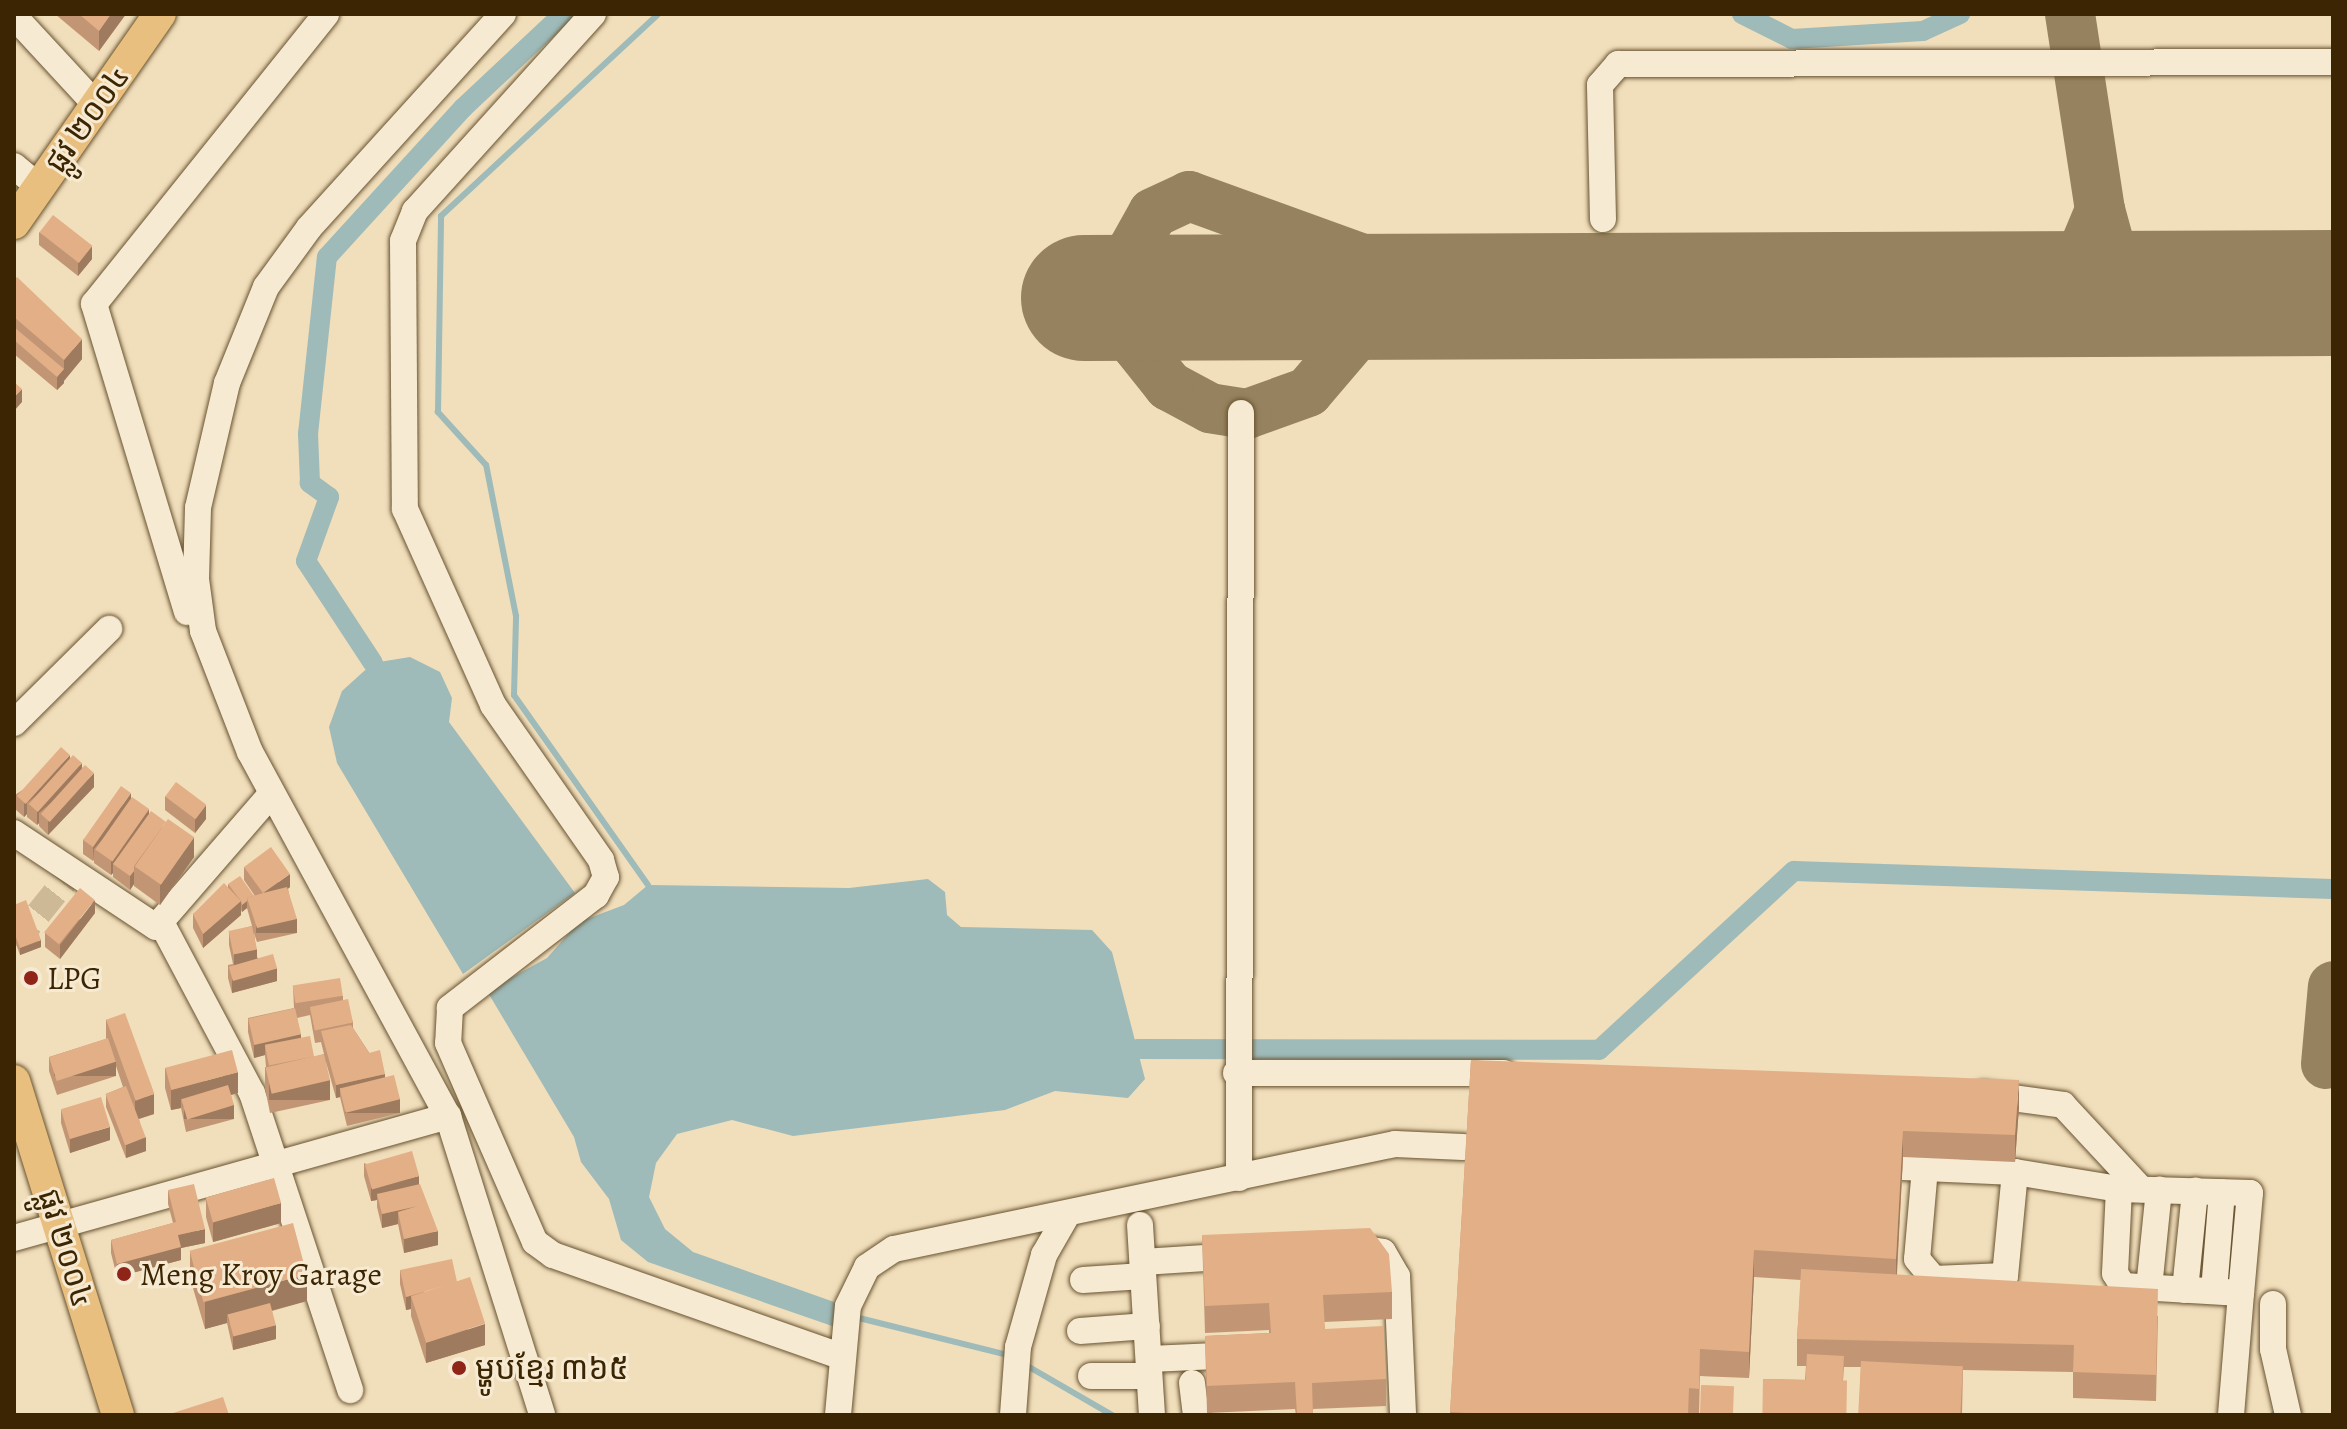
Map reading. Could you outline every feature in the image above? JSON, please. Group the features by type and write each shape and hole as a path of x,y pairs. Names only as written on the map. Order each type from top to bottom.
{"main road":[{"name":"ផ្លូវ ២០០៤","path":"14,223 160,14"},
{"name":"ផ្លូវ ២០០៤","path":"14,1081 118,1415"}],"street":[{"path":"326,14 94,304 190,595 214,701 234,718 448,1116 542,1415"},
{"path":"190,595 198,508 227,383 266,287 309,228 503,14"},
{"path":"593,14 415,211 403,241 405,509 493,705 606,877 596,895 450,1008 448,1043 535,1242 553,1255 843,1357"},
{"path":"14,16 96,105"},
{"path":"1603,219 1600,85 1618,64 2333,62"},
{"path":"14,166 39,187"},
{"path":"1239,1178 1235,1006 1241,413"},
{"path":"14,723 109,629"},
{"path":"14,833 151,927 162,924 272,793"},
{"path":"162,924 230,1042 275,1159 350,1390"},
{"path":"1237,1083 1532,1073"},
{"path":"1960,1093 2063,1105 2140,1189 2149,1288"},
{"path":"14,1238 275,1159 448,1116"},
{"path":"838,1415 847,1318 867,1267 894,1249 1395,1144 1463,1147"},
{"path":"2015,1172 2005,1276 1934,1279 1917,1259 1914,1167 2015,1172 2140,1189 2250,1193 2231,1415"},
{"path":"2140,1189 2115,1273 2123,1286 2241,1293"},
{"path":"2185,1290 2195,1191"},
{"path":"2214,1291 2222,1192"},
{"path":"1013,1415 1013,1375 1018,1347 1044,1255 1067,1215"},
{"path":"1140,1225 1152,1415"},
{"path":"1325,1251 1371,1248 1391,1259 1403,1415"},
{"path":"1083,1280 1143,1269 1265,1255"},
{"path":"2273,1304 2273,1349 2288,1415"},
{"path":"1080,1331 1147,1326"},
{"path":"1091,1376 1241,1355"},
{"path":"1192,1383 1196,1415"}],"water":[{"path":"410,657 440,672 452,698 449,722 575,893 463,974 337,763 329,727 342,691 373,663"},
{"path":"928,879 945,892 947,915 961,927 1092,930 1112,952 1145,1079 1128,1098 1055,1091 1005,1110 793,1136 732,1120 677,1134 656,1163 649,1197 665,1229 693,1252 837,1303 835,1327 648,1262 621,1240 609,1199 581,1162 574,1137 487,991 547,958 579,922 624,905 648,885 849,888"}],"building":[{"path":"79,14 111,14 99,31"},
{"path":"53,215 92,246 79,263 39,232"},
{"path":"17,277 82,339 64,360 14,317 14,280"},
{"path":"14,327 64,369 57,377 14,340"},
{"path":"14,382 22,389 14,397"},
{"path":"61,747 70,755 26,804 17,796"},
{"path":"73,755 82,763 38,812 29,804"},
{"path":"85,765 94,773 50,822 41,814"},
{"path":"176,782 206,805 196,819 165,796"},
{"path":"121,786 131,793 93,847 83,840"},
{"path":"132,797 149,809 112,861 95,849"},
{"path":"151,811 166,822 130,876 113,864"},
{"path":"168,819 194,837 161,885 135,867"},
{"path":"271,847 290,874 263,893 244,867"},
{"path":"240,876 254,896 247,898 242,905 228,884"},
{"path":"224,883 241,901 203,934 193,914"},
{"path":"287,887 297,919 257,928 247,898"},
{"path":"80,888 95,900 59,944 44,932"},
{"path":"26,900 41,940 20,948 14,932 14,905"},
{"path":"252,926 257,949 234,954 229,931"},
{"path":"273,954 277,968 233,981 229,967"},
{"path":"340,978 343,996 295,1003 293,986"},
{"path":"348,999 353,1022 315,1031 310,1007"},
{"path":"295,1008 301,1034 254,1045 248,1019"},
{"path":"125,1013 154,1094 136,1101 106,1020"},
{"path":"351,1025 369,1053 380,1050 385,1074 336,1085 321,1031"},
{"path":"310,1036 314,1057 269,1065 265,1045"},
{"path":"108,1038 116,1062 57,1081 49,1057"},
{"path":"232,1050 238,1072 171,1090 165,1068"},
{"path":"324,1054 330,1080 272,1094 266,1067"},
{"path":"1471,1060 2019,1080 2015,1135 1903,1131 1896,1259 1754,1250 1749,1352 1700,1349 1699,1389 1689,1388 1688,1415 1497,1415 1450,1412"},
{"path":"394,1075 400,1099 346,1113 340,1089"},
{"path":"228,1085 234,1105 187,1119 181,1099"},
{"path":"126,1086 146,1137 125,1145 105,1094"},
{"path":"101,1097 110,1127 70,1139 61,1109"},
{"path":"412,1151 419,1176 372,1189 365,1165"},
{"path":"274,1178 281,1203 213,1223 206,1198"},
{"path":"194,1184 205,1229 178,1235 181,1247 117,1264 111,1240 176,1222 168,1190"},
{"path":"420,1184 438,1231 404,1239 398,1212 418,1206 382,1214 377,1194"},
{"path":"293,1223 307,1274 203,1302 190,1251"},
{"path":"1370,1228 1389,1254 1392,1292 1323,1295 1325,1329 1383,1326 1386,1379 1312,1383 1313,1415 1297,1415 1295,1382 1207,1386 1205,1336 1271,1333 1269,1303 1205,1306 1202,1235"},
{"path":"452,1259 457,1282 406,1297 400,1270"},
{"path":"1801,1269 2158,1289 2156,1375 2073,1372 2074,1345 1797,1339"},
{"path":"470,1277 485,1324 426,1343 411,1296"},
{"path":"270,1303 276,1325 233,1337 227,1314"},
{"path":"1807,1354 1844,1356 1843,1382 1806,1380"},
{"path":"1861,1361 1963,1366 1960,1415 1858,1415"},
{"path":"1763,1379 1847,1380 1846,1414 1762,1413"},
{"path":"1701,1385 1734,1386 1733,1415 1700,1415"},
{"path":"223,1397 229,1415 173,1415 173,1413"}],"waterway":[{"path":"373,663 306,561 329,497 310,483 308,434 327,257 463,108 563,14"},
{"path":"648,885 514,695 516,616 486,465 438,412 441,216 658,14"},
{"path":"1742,14 1792,39 1923,31 1960,14"},
{"path":"1137,1049 1599,1050 1794,871 2333,889"},
{"path":"855,1317 1011,1356"},
{"path":"1024,1364 1112,1415"}],"taxiway":[{"path":"2024,294 2043,292 2075,270 2100,210 2070,14"},
{"path":"1445,296 1366,324 1308,392 1247,414 1210,408 1169,386 1137,346 1125,298 1133,249 1153,213 1189,196 1466,296"},
{"path":"2100,210 2111,250 2128,273 2180,294"},
{"path":"2326,1064 2333,986"}],"runway":[{"path":"1084,298 2333,293"}],"tunnel":[{"path":"14,944 71,873"}],"place":[{"name":"LPG","path":"31,978"},
{"name":"Meng Kroy Garage","path":"124,1274"},
{"name":"ម្ហូបខ្មែរ ៣៦៥","path":"459,1368"}]}
